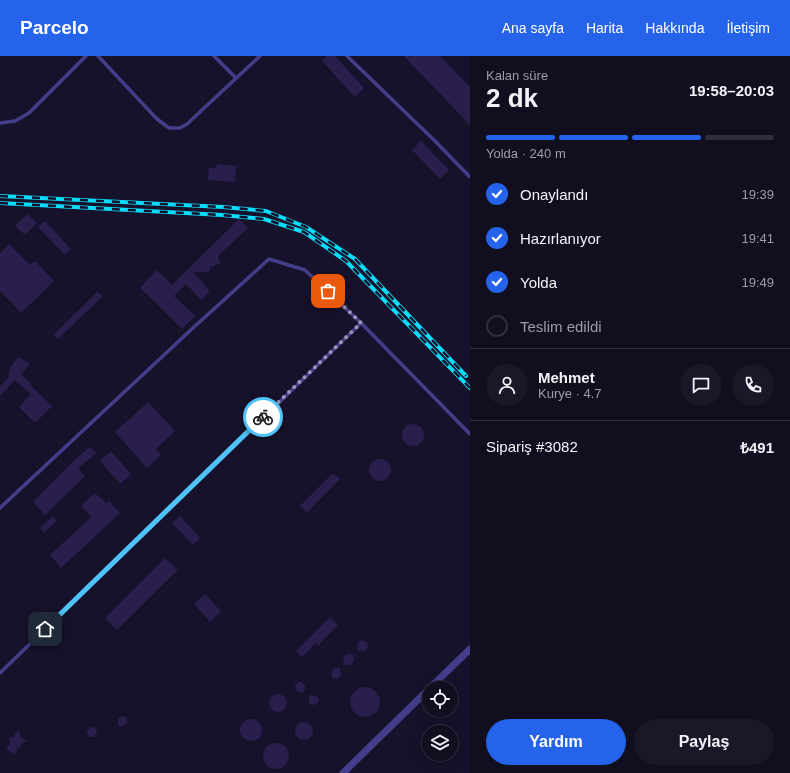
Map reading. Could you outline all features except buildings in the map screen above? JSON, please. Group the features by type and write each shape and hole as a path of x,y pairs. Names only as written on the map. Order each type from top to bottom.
{"street":[{"path":"437,681 470,649"},
{"path":"343,773 422,696"}],"lane":[{"path":"0,123 15,121 29,113 86,56"},
{"path":"98,56 157,119 169,128 180,128 187,124 260,56"},
{"path":"214,56 236,78"},
{"path":"347,56 470,177"},
{"path":"0,508 269,258 305,270 361,323 470,434"},
{"path":"0,673 361,323"}],"railway":[{"path":"0,196 223,207 266,211 306,227 355,259 466,376"},
{"path":"0,203 222,215 264,219 304,232 346,261 470,388"}],"way so far":[{"path":"263,417 361,323 328,291"}],"route":[{"path":"45,629 263,417"}]}
